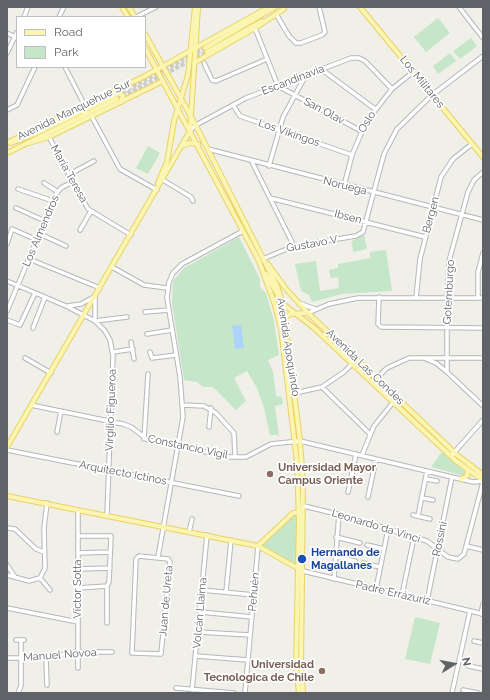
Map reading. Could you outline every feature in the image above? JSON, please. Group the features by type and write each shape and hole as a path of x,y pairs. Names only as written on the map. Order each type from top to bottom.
{"main road":[{"path":"122,7 127,16"},
{"path":"130,7 135,16"},
{"path":"7,448 177,156 190,131 192,117 195,7"},
{"path":"157,190 167,162 178,108 188,75 193,50 198,7"},
{"name":"Avenida Manquehue Sur","path":"29,143 49,137 92,117 163,66 269,7"},
{"path":"275,7 206,50 285,8"},
{"name":"Los Militares","path":"360,7 483,157"},
{"path":"194,63 255,28 285,8"},
{"name":"Avenida Apoquindo","path":"146,36 192,117 277,286 283,304 295,393 304,506 301,661 303,693"},
{"name":"Avenida Apoquindo","path":"146,50 198,144 259,262 273,298 281,329 298,441 299,512 296,654 298,692"},
{"name":"Avenida Manquehue Sur","path":"7,144 34,134 118,97 163,81"},
{"name":"Avenida Manquehue Sur","path":"7,144 85,106 118,97"},
{"name":"Avenida Manquehue Sur","path":"7,153 118,97"},
{"path":"171,141 172,154 177,156"},
{"path":"183,145 190,143 198,144"},
{"name":"Avenida Las Condes","path":"258,248 280,282 297,302 356,360 374,380"},
{"name":"Avenida Las Condes","path":"259,262 283,304 313,327 352,363 374,380 468,471 483,481"},
{"path":"285,318 294,313 308,313"},
{"name":"Avenida Las Condes","path":"453,455 483,475"},
{"path":"461,479 467,476 468,471"},
{"path":"7,496 258,546 303,572"},
{"path":"258,546 294,512 299,512 304,520"},
{"path":"296,654 301,661"}],"street":[{"path":"60,16 64,7"},
{"path":"138,16 156,7"},
{"path":"276,14 289,36 294,42 299,43 322,35 325,32 319,7"},
{"path":"459,7 483,38"},
{"path":"255,28 278,86"},
{"path":"7,33 16,37 7,53"},
{"path":"366,222 384,154 392,137 403,123 432,95 483,56"},
{"path":"204,63 212,80 216,81 267,58"},
{"name":"Escandinavia","path":"190,131 196,125 233,105 349,58 359,58 368,64 392,89"},
{"path":"7,110 17,105 35,68"},
{"path":"66,68 85,106"},
{"path":"321,69 375,109"},
{"name":"Oslo","path":"344,186 352,155 361,131 375,109 392,89 413,72"},
{"path":"269,166 283,117 306,75"},
{"name":"San Olav","path":"278,86 361,131"},
{"name":"Los Vikingos","path":"233,105 240,116 352,155"},
{"path":"92,117 120,169 157,190"},
{"name":"María Teresa","path":"49,137 68,175 90,211 131,234"},
{"name":"Bergen","path":"416,298 417,275 425,236 443,172 453,159 472,144"},
{"name":"Noruega","path":"208,149 344,186 483,220"},
{"path":"68,175 94,161"},
{"path":"252,162 294,246"},
{"name":"Gotemburgo","path":"447,372 447,298 450,261 461,214 471,185 483,172"},
{"path":"163,180 191,197 193,201"},
{"name":"Los Almendros","path":"7,311 53,201 58,192 72,182"},
{"path":"44,183 58,192"},
{"path":"18,189 53,201"},
{"name":"Ibsen","path":"270,198 425,236"},
{"path":"16,208 45,221"},
{"path":"80,230 90,211"},
{"name":"Gustavo V","path":"265,258 294,246 361,234 366,222"},
{"path":"7,244 12,229 37,240"},
{"path":"158,557 178,446 183,405 167,288 171,276 179,266 243,231"},
{"path":"40,234 66,246"},
{"path":"478,298 478,277 483,253"},
{"path":"29,259 100,288"},
{"path":"112,267 144,285 167,288"},
{"name":"Virgilio Figueroa","path":"7,281 66,306 95,321 109,337 113,352 107,516"},
{"path":"7,320 20,325 35,293"},
{"path":"66,306 83,303 95,296"},
{"path":"95,296 95,321 127,317"},
{"path":"33,328 45,297"},
{"path":"379,297 378,324 381,328 483,328"},
{"path":"308,313 315,309 345,300 379,297 483,298"},
{"path":"297,302 315,309"},
{"path":"145,312 169,310"},
{"path":"147,334 172,330"},
{"path":"131,342 134,359"},
{"path":"113,352 133,349"},
{"path":"150,352 152,358 176,355"},
{"path":"25,358 51,373"},
{"path":"416,358 433,361 483,406"},
{"path":"374,380 394,363 416,358 483,358"},
{"path":"295,393 322,387 356,360"},
{"path":"144,439 148,374"},
{"path":"322,387 370,434"},
{"path":"362,455 370,434 380,417 396,400"},
{"name":"Constancio Vigil","path":"31,405 111,421 128,426 144,439 235,457 250,456 271,444 298,441 461,479 476,482 483,481"},
{"path":"183,405 202,405 211,408 234,432 235,457"},
{"path":"209,427 211,408"},
{"path":"57,432 61,411"},
{"path":"453,455 483,420"},
{"name":"Arquitecto Ictinos","path":"7,448 239,496"},
{"path":"348,492 356,454"},
{"path":"368,497 376,459"},
{"path":"418,516 427,471"},
{"name":"Rossini","path":"427,601 452,477"},
{"path":"426,479 437,481"},
{"path":"483,481 466,546 483,550"},
{"path":"422,498 432,500"},
{"path":"7,575 29,581 40,578 45,570 44,528 48,504"},
{"name":"Leonardo da Vinci","path":"304,506 339,514 414,537 428,542 448,557 458,559 462,557 466,546"},
{"name":"Víctor Sotta","path":"78,510 78,668"},
{"path":"334,579 336,536 339,514"},
{"path":"413,515 430,519"},
{"path":"190,532 192,519"},
{"path":"7,528 15,529 36,549 44,552"},
{"path":"376,589 388,529"},
{"name":"Volcán Llaima","path":"192,690 207,535"},
{"path":"78,536 111,536 109,582 107,586 107,622"},
{"path":"336,536 360,543"},
{"path":"402,595 414,537"},
{"path":"226,592 230,540"},
{"path":"367,545 384,549"},
{"name":"Pehuén","path":"245,693 258,546"},
{"path":"78,553 110,552"},
{"name":"Juan de Ureta","path":"140,556 158,557 168,559 170,563 161,654 132,653 136,559 140,556"},
{"path":"336,557 355,561"},
{"path":"363,563 380,567"},
{"path":"7,565 15,577"},
{"path":"78,569 110,568"},
{"name":"Padre Errázuriz","path":"303,572 482,614"},
{"path":"40,578 50,590"},
{"path":"78,588 107,586"},
{"path":"202,590 254,595"},
{"path":"482,614 483,604"},
{"path":"7,608 78,622"},
{"path":"452,693 470,611"},
{"path":"200,612 252,616"},
{"path":"198,632 250,635"},
{"path":"18,693 21,686 20,640"},
{"path":"474,641 483,643"},
{"name":"Manuel Novoa","path":"7,658 46,658 62,653 112,652"},
{"path":"196,656 248,660"},
{"path":"46,658 46,685"},
{"path":"469,666 483,669"},
{"path":"176,688 184,691 192,690 234,693"},
{"path":"463,690 478,693"}],"green space":[{"path":"438,18 450,33 426,52 414,37"},
{"path":"471,38 477,46 460,59 453,51"},
{"path":"450,53 456,61 438,74 433,66"},
{"path":"148,146 160,153 148,174 136,168"},
{"path":"364,235 367,249 353,252 352,241"},
{"path":"239,237 260,279 260,287 266,293 274,321 279,355 268,360 273,372 276,396 282,397 283,404 275,406 279,437 277,435 270,435 264,408 257,388 247,371 234,378 246,401 236,410 213,387 203,387 197,382 184,380 172,303 173,281 184,268"},
{"path":"386,250 392,291 342,294 312,302 308,294 301,291 295,264 316,261 320,291 339,288 338,277 331,278 329,270 338,268 338,264 370,258 370,252"},
{"path":"442,452 465,472 464,476 431,467"},
{"path":"293,515 296,515 296,565 264,547 262,544"},
{"path":"415,617 440,623 430,664 405,659"}],"water":[{"path":"241,325 244,348 235,349 232,326"}],"tunnel":[{"path":"117,95 205,48"},
{"path":"117,99 207,52"}],"place":[{"name":"Universidad Mayor Campus Oriente","path":"270,474"},
{"name":"Hernando de Magallanes","path":"302,559"},
{"name":"Universidad Tecnologica de Chile","path":"322,671"}]}
